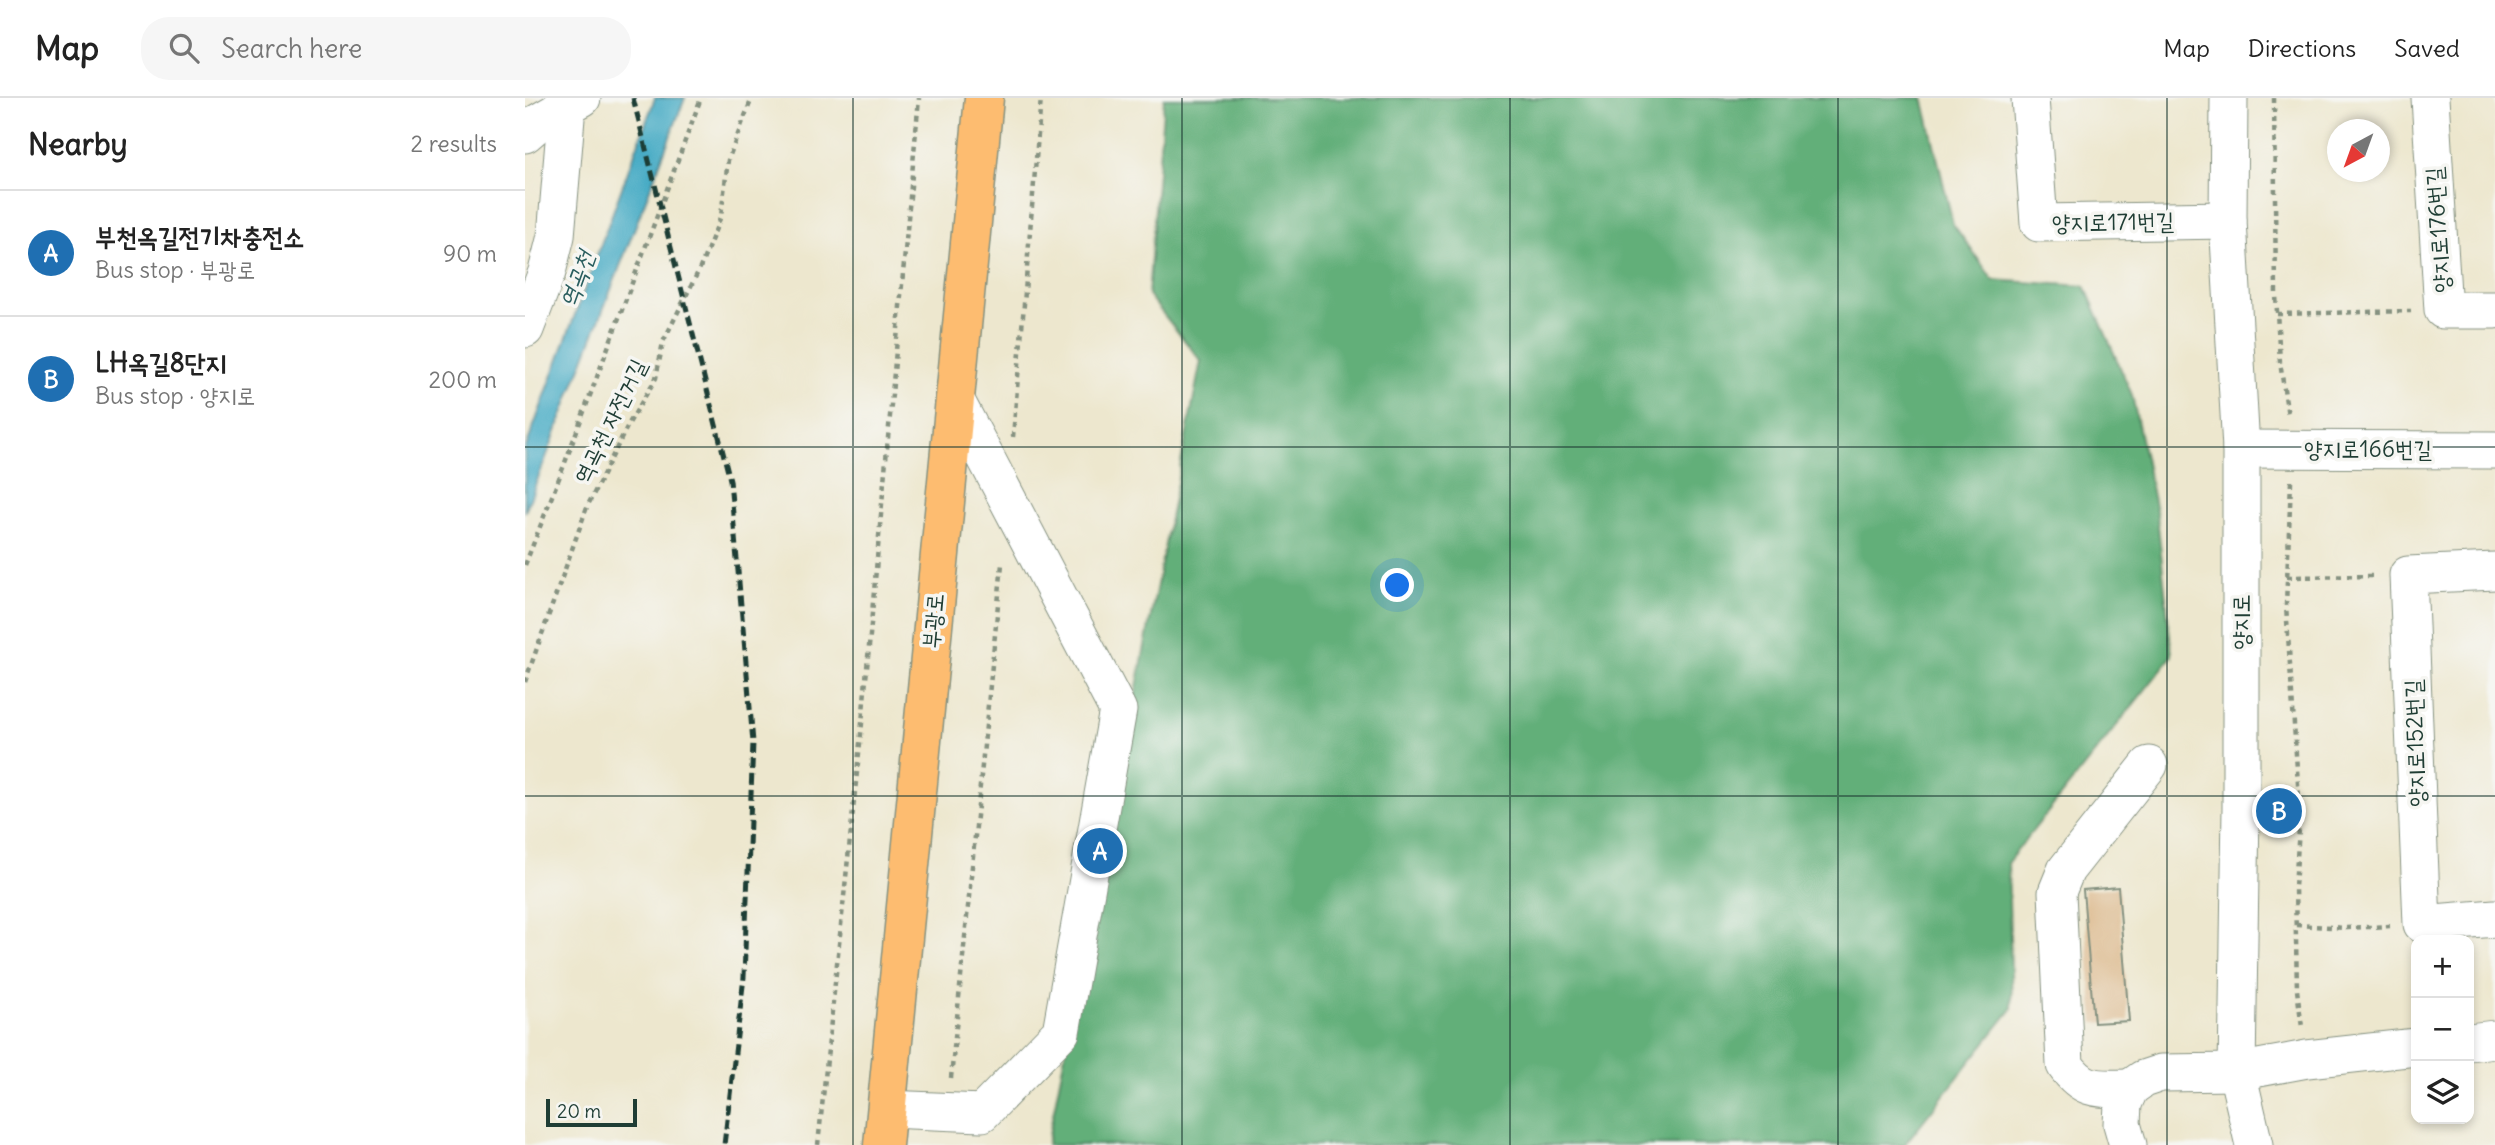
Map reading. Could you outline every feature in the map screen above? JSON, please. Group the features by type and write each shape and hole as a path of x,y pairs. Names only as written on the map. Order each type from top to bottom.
{"main road":[{"name":"부광로","path":"885,1127 984,98"}],"street":[{"name":"양지로171번길","path":"2030,98 2039,223 2228,220"},
{"name":"양지로","path":"2229,98 2228,220 2241,449 2241,808 2237,1072 2254,1145"},
{"name":"양지로176번길","path":"2430,98 2443,310 2495,310"},
{"path":"525,134 571,101"},
{"path":"525,329 547,272 556,236 571,101"},
{"path":"885,1127 948,1111 982,1113 1061,1032 1118,710 955,399"},
{"name":"양지로166번길","path":"2241,449 2495,450"},
{"path":"2408,575 2495,570"},
{"name":"양지로152번길","path":"2408,575 2422,924"},
{"path":"2130,1088 2091,1087 2076,1080 2065,1065 2057,892 2066,870 2149,765"},
{"path":"2422,924 2495,918"},
{"path":"2474,1041 2495,1039"},
{"path":"2128,1145 2122,1124 2123,1104 2130,1088 2143,1079 2161,1073 2237,1072 2307,1059 2411,1048"}],"path":[{"path":"525,565 701,98"},
{"name":"역곡천 자전거길","path":"525,682 587,508 628,425 656,377 663,342 700,268 721,216 728,160 752,98"},
{"path":"818,1145 861,734 919,98"},
{"path":"1012,445 1041,98"},
{"path":"2274,98 2277,314 2280,362 2293,448 2286,605 2300,814 2295,887 2297,990 2307,1059"},
{"path":"2277,314 2443,310"},
{"path":"948,1111 1002,563"},
{"path":"2287,578 2408,575"},
{"path":"2296,925 2347,928 2422,924"}],"green space":[{"path":"1164,98 1923,98 1953,224 1993,280 2085,286 2132,395 2157,516 2172,656 2008,862 2012,1009 1904,1145 1047,1145 1201,361 1148,295"}],"water":[{"path":"655,98 685,98 525,512 525,450"}],"building":[{"path":"2118,887 2129,1021 2094,1023 2083,890"}],"railway":[{"path":"633,98 730,480 753,742 744,977 724,1145"}],"place":[{"name":"LH옥길8단지","path":"2279,811"},
{"name":"부천옥길전기차충전소","path":"1100,851"}],"water label":[{"name":"역곡천","path":"577,279"}]}
